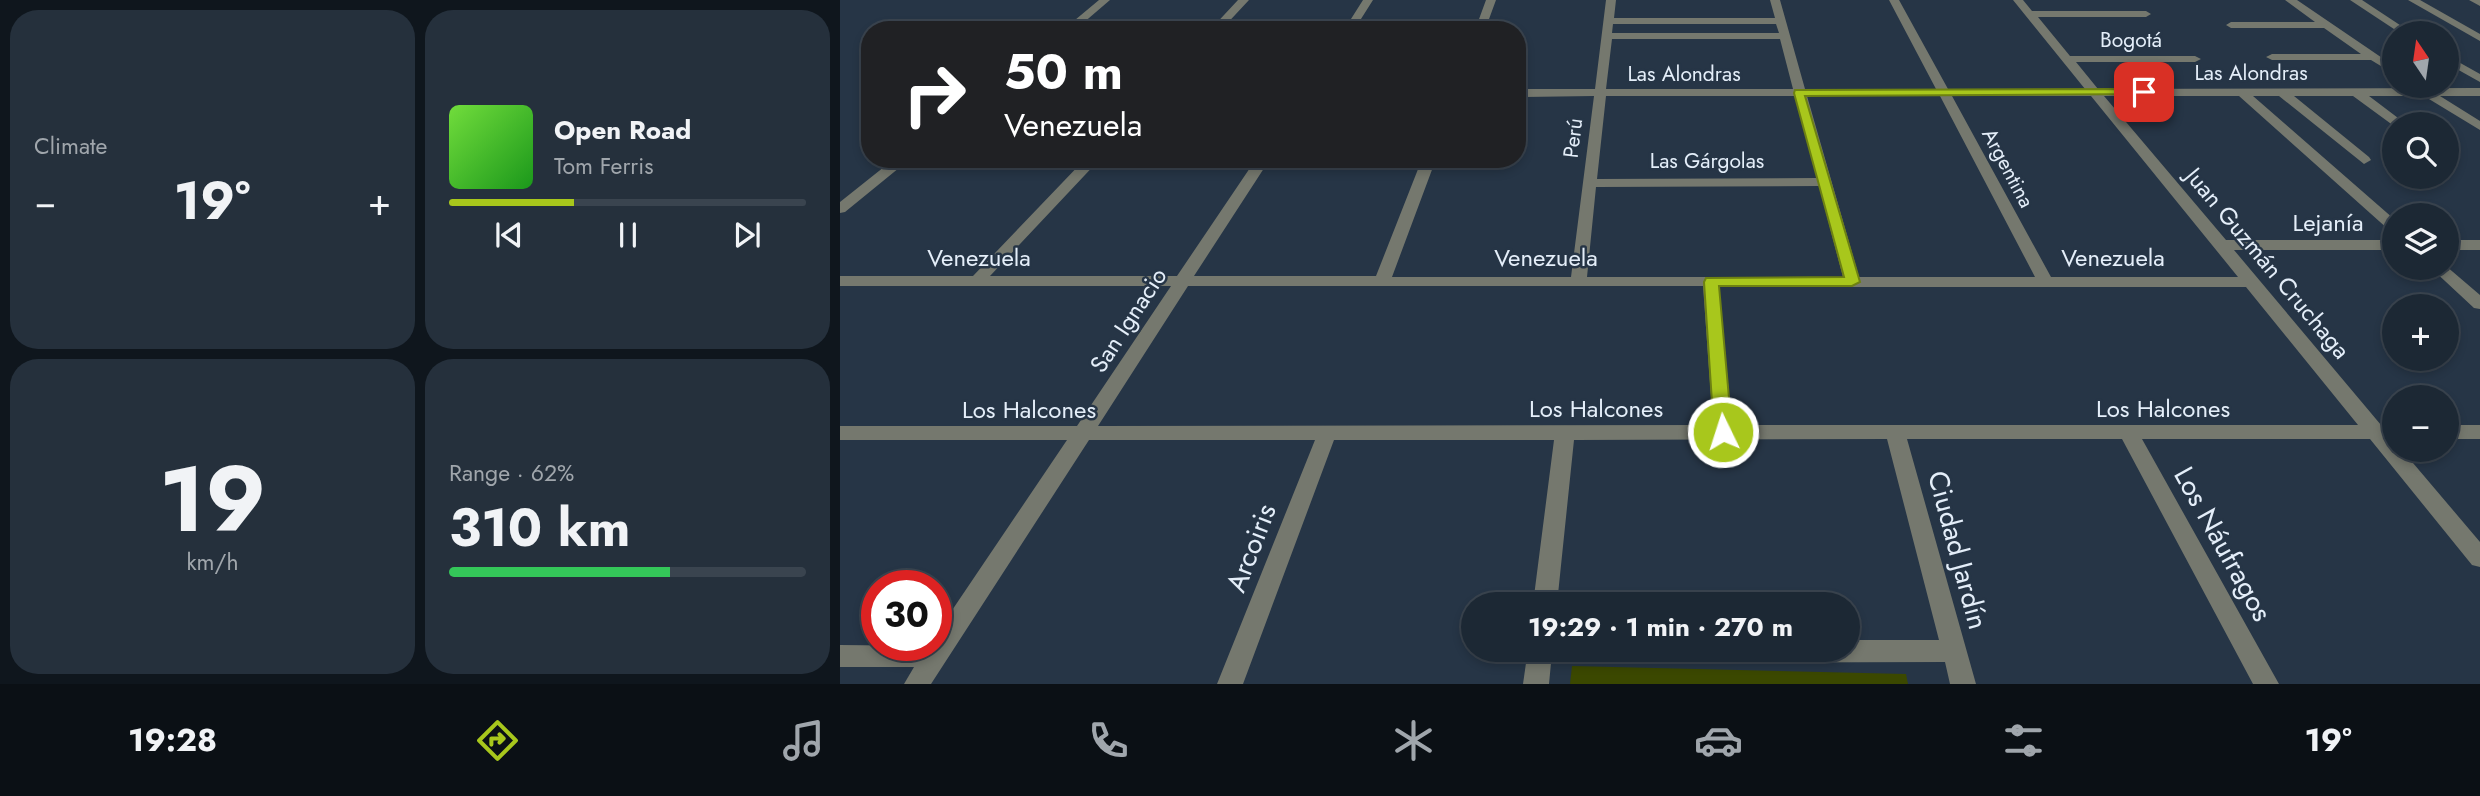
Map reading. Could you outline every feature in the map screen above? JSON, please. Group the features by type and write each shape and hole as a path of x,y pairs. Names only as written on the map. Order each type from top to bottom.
{"street":[{"path":"1079,21 1105,0"},
{"path":"1224,21 1244,0"},
{"path":"1355,21 1368,0"},
{"path":"1483,21 1491,0"},
{"name":"Perú","path":"1578,282 1611,0"},
{"path":"1775,0 1852,282"},
{"name":"Argentina","path":"1894,0 2046,282"},
{"name":"Juan Guzmán Cruchaga","path":"2018,0 2251,282 2382,429"},
{"path":"2290,0 2382,63"},
{"path":"2355,0 2388,21"},
{"path":"2413,0 2480,38"},
{"path":"2474,0 2480,3"},
{"path":"2030,14 2146,14"},
{"path":"1608,21 1780,21"},
{"path":"2231,25 2327,26"},
{"path":"1607,36 1784,36"},
{"path":"2272,57 2373,57"},
{"name":"Bogotá","path":"2067,59 2195,59"},
{"path":"2459,66 2480,79"},
{"name":"Las Alondras","path":"1526,93 2382,91"},
{"name":"Las Alondras","path":"2459,91 2480,92"},
{"path":"2242,92 2382,216"},
{"path":"2282,92 2364,160"},
{"path":"2356,92 2384,112"},
{"path":"2435,98 2480,126"},
{"path":"840,209 892,168"},
{"path":"977,281 1084,168"},
{"name":"San Ignacio","path":"952,632 1257,168"},
{"path":"1382,281 1426,168"},
{"name":"Las Gárgolas","path":"1589,183 1824,182"},
{"path":"840,196 856,196"},
{"name":"Lejanía","path":"2221,245 2382,244"},
{"path":"2459,244 2480,244"},
{"path":"2453,280 2480,304"},
{"name":"Venezuela","path":"840,281 2251,282"},
{"path":"1711,282 1723,432"},
{"name":"Ciudad Jardín","path":"1895,432 1963,684"},
{"name":"Los Náufragos","path":"2128,432 2266,684"},
{"name":"Los Halcones","path":"840,433 2382,432"},
{"path":"2459,432 2480,432"},
{"name":"Arcoiris","path":"1230,684 1327,433"},
{"path":"1546,592 1565,433"},
{"name":"Juan Guzmán Cruchaga","path":"2408,462 2480,558"},
{"path":"1860,651 1954,651"},
{"path":"840,656 861,656"},
{"name":"San Ignacio","path":"917,684 933,661"},
{"path":"1536,684 1539,662"}],"green space":[{"path":"1572,666 1906,674 1908,684 1570,684"}],"route":[{"path":"1723,432 1711,282 1852,282 1799,93 2144,92"}]}
